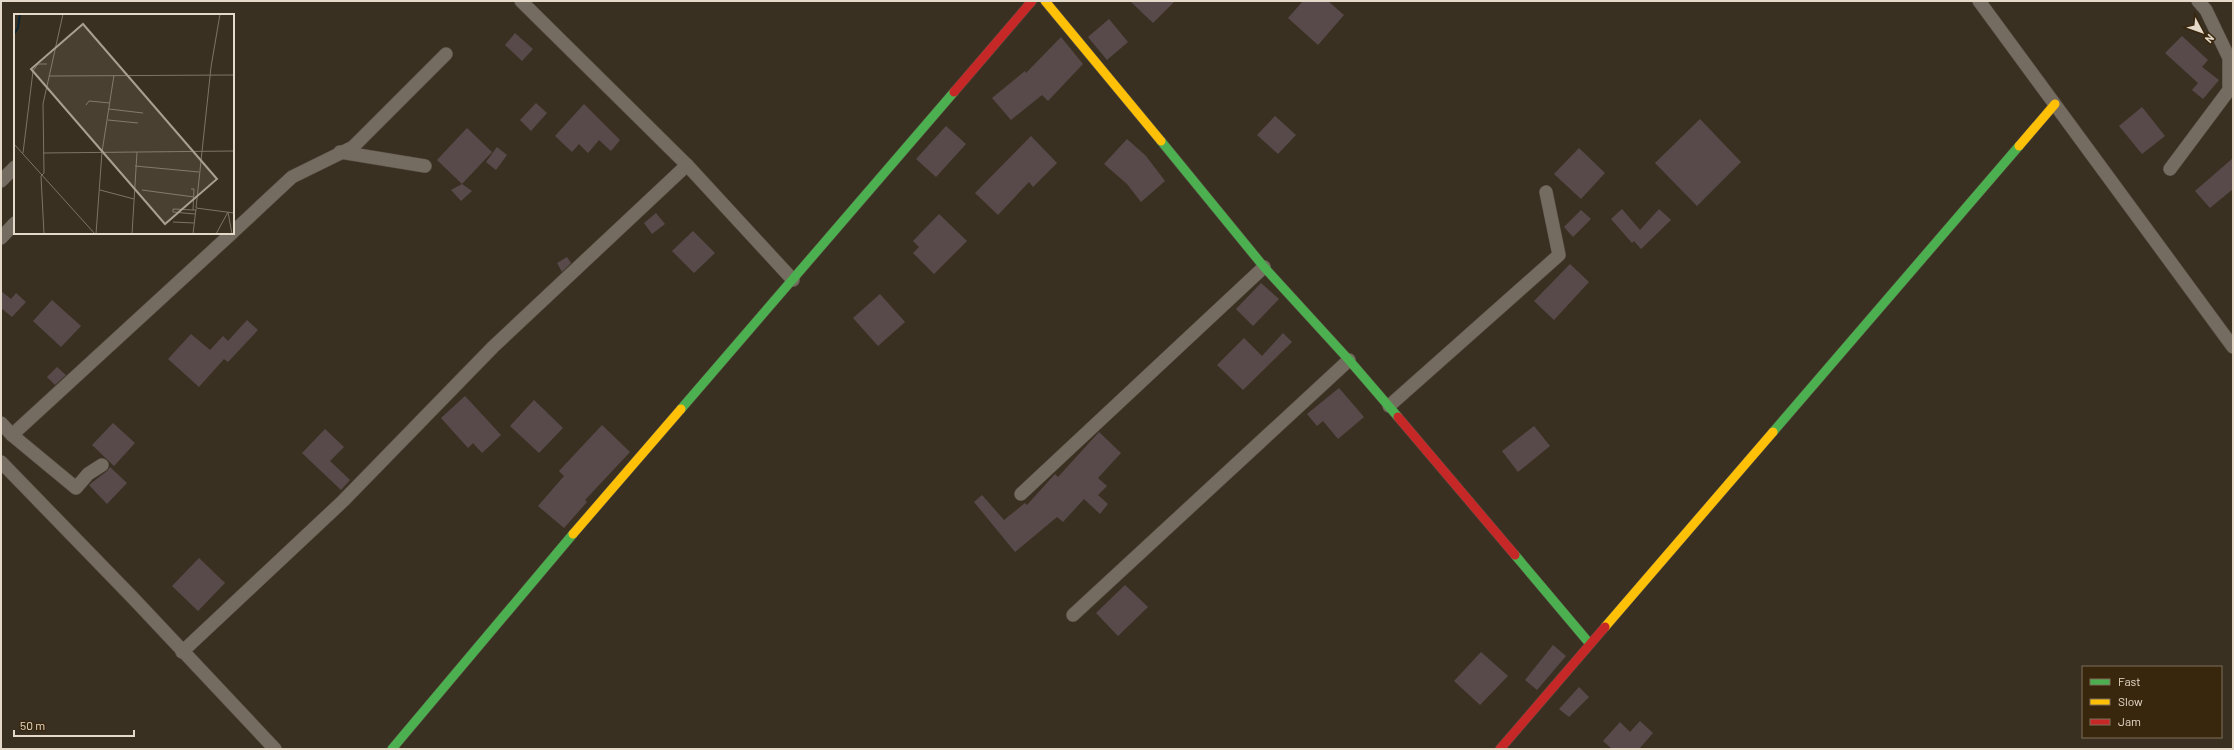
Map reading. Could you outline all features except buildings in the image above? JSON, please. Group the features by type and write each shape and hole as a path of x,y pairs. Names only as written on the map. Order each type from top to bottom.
{"street":[{"path":"521,1 687,165 793,280"},
{"path":"392,749 472,652 1032,1"},
{"path":"1045,1 1264,267 1349,360 1590,644"},
{"path":"1979,1 2233,347"},
{"path":"2170,169 2229,90 2229,58 2206,10 2198,1"},
{"path":"234,230 292,177 340,152 353,147 446,54"},
{"path":"1500,749 2055,104"},
{"path":"340,152 425,166"},
{"path":"182,652 343,500 493,347 687,165"},
{"path":"1,181 14,168"},
{"path":"1388,406 1559,255 1546,192"},
{"path":"1,238 14,224"},
{"path":"12,435 230,234"},
{"path":"1021,494 1264,267"},
{"path":"1073,615 1349,360"},
{"path":"1,423 12,435 76,488 88,474 102,465"},
{"path":"1,462 133,598 182,652 275,749"}],"traffic: fast":[{"path":"681,409 954,92"},
{"path":"1161,141 1264,267 1349,360 1398,417"},
{"path":"1773,432 2019,146"},
{"path":"392,749 573,534"},
{"path":"1515,555 1590,644"}],"traffic: slow":[{"path":"1045,1 1161,141"},
{"path":"2019,146 2055,104"},
{"path":"573,534 681,409"},
{"path":"1605,627 1773,432"}],"traffic: jam":[{"path":"954,92 1032,1"},
{"path":"1398,417 1515,555"},
{"path":"1500,749 1605,627"}]}
